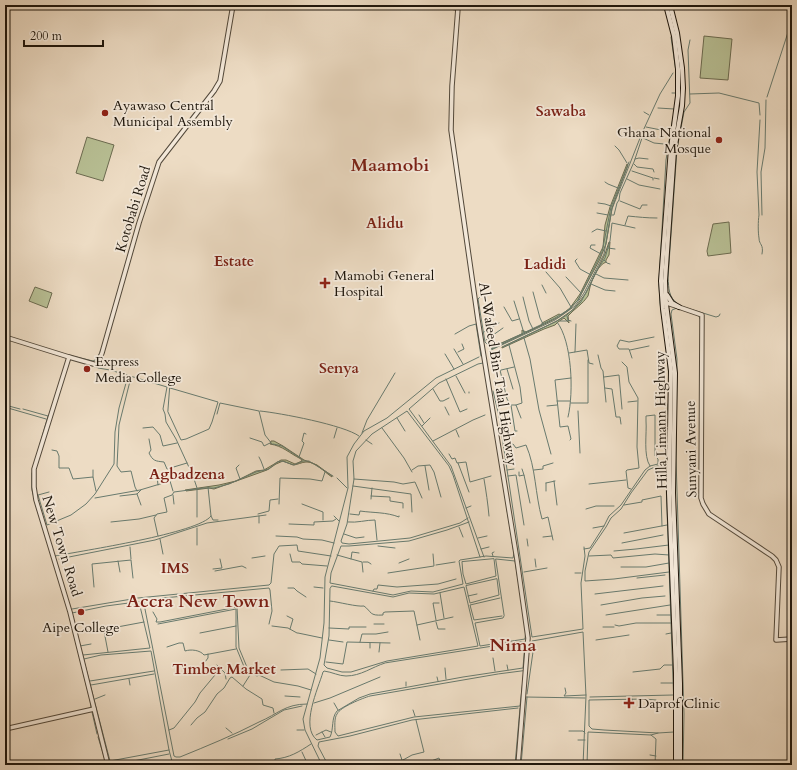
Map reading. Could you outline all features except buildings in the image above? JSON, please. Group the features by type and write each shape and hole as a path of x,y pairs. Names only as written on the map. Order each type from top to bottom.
{"main road":[{"name":"Hilla Limann Highway","path":"666,5 670,17 678,69 678,96 671,148 661,281 671,371 669,493 676,673 676,765"},
{"name":"Hilla Limann Highway","path":"670,5 677,33 683,88 682,106 674,151 665,271 666,304 675,373 673,493 680,683 680,765"},
{"path":"666,293 672,303 679,307"},
{"path":"668,314 672,309 679,307"}],"street":[{"name":"Kotobabi Road","path":"69,357 97,365 102,353 139,223 159,162 214,91 220,80 233,5"},
{"name":"Al-Waleed Bin-Talal Highway","path":"437,5 458,8 451,95 451,130 484,359 517,560 528,638 518,765"},
{"path":"662,298 666,304 679,307"},
{"name":"Sunyani Avenue","path":"679,307 702,315 701,479 703,504 709,514 764,550 778,563 776,640 792,639"},
{"path":"5,337 69,357"},
{"name":"New Town Road","path":"69,357 34,469 34,487 39,510 70,612 108,765"},
{"path":"5,729 94,709"}],"green space":[{"path":"704,36 732,39 728,80 700,78"},
{"path":"87,137 114,145 103,181 76,173"},
{"path":"627,164 628,165 612,208 606,244 600,259 578,300 569,310 559,317 492,349 492,347 522,334 522,330 526,332 542,325 542,323 559,314 561,315 570,308 580,294 603,247 605,225 610,207"},
{"path":"729,222 731,253 708,256 707,251 713,224"},
{"path":"610,242 609,255 606,262 600,266 597,271"},
{"path":"592,280 588,296 584,302 568,316 569,323 564,318 555,325 502,348 557,321 574,309 586,293"},
{"path":"35,287 52,293 47,308 29,301"},
{"path":"271,441 283,446 309,462 293,465 283,461 267,470 214,489 185,490 236,481 256,471 264,470 281,460 286,460 295,464 302,461 301,459 275,445 270,444"},
{"path":"314,464 317,465 332,477 319,467"}],"waterway":[{"path":"767,97 792,20"},
{"path":"671,37 676,72"},
{"path":"678,304 672,298 668,278 677,149 684,112 690,103 688,50 690,40"},
{"path":"491,350 555,320 575,306 584,293 604,254 612,209 642,133 660,94 673,73"},
{"path":"672,93 677,93"},
{"path":"690,94 719,93 759,103 760,115"},
{"path":"762,215 761,172 765,148 766,100"},
{"path":"658,108 674,109"},
{"path":"644,112 649,115"},
{"path":"659,281 666,160 673,117"},
{"path":"760,120 757,172 759,215 758,233 762,254"},
{"path":"646,127 666,131"},
{"path":"612,215 614,215 620,193 634,162 643,135 650,134"},
{"path":"643,138 654,143 664,144"},
{"path":"615,146 627,163"},
{"path":"635,159 648,159"},
{"path":"492,348 555,318 568,310 578,300 602,252 611,207 629,162"},
{"path":"634,164 637,167 653,169 654,172"},
{"path":"632,171 653,178 653,180"},
{"path":"654,178 659,179"},
{"path":"627,179 639,185 660,189"},
{"path":"605,182 618,188"},
{"path":"620,201 640,209 642,205 647,205"},
{"path":"598,203 611,206"},
{"path":"597,213 608,215"},
{"path":"625,225 628,216 657,218"},
{"path":"503,347 555,322 567,315 581,302 605,258 610,241 612,223 635,228"},
{"path":"592,232 597,229 606,231"},
{"path":"595,245 591,245 590,248 601,254"},
{"path":"608,248 615,249"},
{"path":"577,259 575,261 580,269 591,275"},
{"path":"604,260 610,264"},
{"path":"546,272 560,288 571,307"},
{"path":"596,274 604,278 628,280"},
{"path":"566,277 581,293"},
{"path":"591,284 605,290 615,291"},
{"path":"659,284 662,319"},
{"path":"542,285 546,293"},
{"path":"533,292 543,324"},
{"path":"480,297 478,299 485,342 492,349"},
{"path":"523,297 529,321 533,329"},
{"path":"514,301 524,333"},
{"path":"680,306 716,317 720,314"},
{"path":"504,307 512,321 519,319"},
{"path":"677,308 672,310 671,314 677,359 676,459 684,714 683,765"},
{"path":"692,313 699,316 700,319"},
{"path":"567,316 568,320 571,321"},
{"path":"560,321 568,320"},
{"path":"557,322 566,341 569,354 571,394 568,417"},
{"path":"484,332 499,323"},
{"path":"455,334 469,326 476,324 481,356"},
{"path":"569,353 575,352 576,324"},
{"path":"486,340 503,328"},
{"path":"632,358 629,349 619,349 617,346 620,340 629,342 654,337"},
{"path":"524,338 530,359 539,410 551,454"},
{"path":"458,352 464,349 462,344"},
{"path":"509,345 520,387 522,403 516,405"},
{"path":"630,350 649,346"},
{"path":"454,349 463,364"},
{"path":"68,355 93,361 97,359 101,350"},
{"path":"575,352 587,350 589,363 593,364"},
{"path":"445,354 454,369"},
{"path":"598,355 603,371 606,402"},
{"path":"322,765 305,730 303,719 320,658 324,623 325,577 348,488 347,457 354,444 364,431 387,418 436,378 479,357"},
{"path":"571,403 588,403 588,360"},
{"path":"622,362 627,367 629,382 638,398 637,447 639,468 626,471 628,488 631,489"},
{"path":"668,362 669,386"},
{"path":"483,363 439,383 409,409 451,466 484,557"},
{"path":"497,371 514,367"},
{"path":"98,368 110,370 167,387 163,409 166,422 176,439 197,488 197,517"},
{"path":"507,369 513,389"},
{"path":"500,370 507,399 511,405 516,405 521,418"},
{"path":"362,433 367,420 395,373"},
{"path":"604,377 619,375 622,409"},
{"path":"49,492 38,495 47,525 71,515 86,504 95,494 114,464 115,432 119,408 128,376"},
{"path":"456,376 465,393"},
{"path":"131,377 119,425 117,466 121,472 131,471 137,491"},
{"path":"570,440 568,426 560,427 555,380 571,378"},
{"path":"446,379 460,412 467,409"},
{"path":"170,388 218,402 209,429 181,440 168,412 170,388"},
{"path":"605,388 612,389 616,417 620,417 621,424"},
{"path":"433,389 440,401 449,398"},
{"path":"493,391 499,416 532,637 583,629 581,583 585,556 584,547"},
{"path":"557,401 570,401"},
{"path":"628,402 637,401"},
{"path":"217,414 220,403 259,411 265,435 272,444"},
{"path":"668,404 668,414"},
{"path":"5,405 20,409"},
{"path":"511,405 515,431 517,431"},
{"path":"547,406 557,405"},
{"path":"445,407 449,415"},
{"path":"8,408 46,419"},
{"path":"23,409 48,416 36,458"},
{"path":"260,411 282,414 326,424 359,436"},
{"path":"468,518 460,523 410,538 349,544 342,543 341,541 347,524 354,479 353,461 356,451 372,434 407,411 449,466 453,475 480,557"},
{"path":"578,411 580,453"},
{"path":"419,415 424,423"},
{"path":"433,441 485,415"},
{"path":"584,549 590,548 609,516 621,505 645,470 650,466 658,464 658,459 655,456 655,415 646,416 646,451 650,466"},
{"path":"397,418 405,431"},
{"path":"422,426 430,418"},
{"path":"143,428 153,427 160,435 163,446 177,443"},
{"path":"334,438 337,428"},
{"path":"382,428 404,458 412,472"},
{"path":"668,428 666,481 674,708"},
{"path":"456,430 459,437"},
{"path":"299,457 304,443 302,441 304,433 306,434"},
{"path":"250,438 262,442 264,446 270,443"},
{"path":"149,439 151,450 149,453 150,456 155,460 164,462 167,469 187,463"},
{"path":"366,440 372,444"},
{"path":"273,444 282,446 303,460"},
{"path":"503,445 513,444 516,448 526,445 534,472 542,519 548,517 553,540"},
{"path":"52,450 57,451 59,456 59,468 69,468 73,479 93,477 96,491"},
{"path":"449,454 452,459 455,458 457,463 466,462 470,482 491,476"},
{"path":"259,457 264,469"},
{"path":"158,536 154,518 157,514 167,512 164,498 172,495 174,492 214,488 229,484 256,472 269,469 277,462 282,461 294,465 303,461 309,461 333,476"},
{"path":"458,463 469,492"},
{"path":"534,470 543,469 543,466 553,463"},
{"path":"239,465 236,468 240,479"},
{"path":"412,470 418,466 430,465 434,472 441,497"},
{"path":"425,466 429,490"},
{"path":"666,466 657,466 648,470 621,509 611,518 589,552 585,571 585,581 669,572"},
{"path":"507,470 514,469"},
{"path":"522,469 524,475"},
{"path":"93,470 93,477"},
{"path":"279,504 280,478 322,481 325,472"},
{"path":"519,472 519,476 524,475 530,503"},
{"path":"32,473 32,490 38,513"},
{"path":"508,476 516,475 524,525"},
{"path":"157,476 158,485"},
{"path":"337,478 347,488"},
{"path":"354,479 403,484 415,482 422,498"},
{"path":"484,479 489,516"},
{"path":"589,484 626,480"},
{"path":"95,498 140,490 170,481 173,491"},
{"path":"554,481 557,505"},
{"path":"546,483 555,481"},
{"path":"546,483 546,491"},
{"path":"353,486 411,494 412,512"},
{"path":"208,487 211,516 213,520 218,520"},
{"path":"371,499 372,488"},
{"path":"120,496 137,494 141,490"},
{"path":"137,494 141,505"},
{"path":"173,495 174,504"},
{"path":"371,496 390,497 390,501 403,503 403,508"},
{"path":"624,505 642,502 642,500 661,496 662,526"},
{"path":"258,514 269,511 270,500 278,499"},
{"path":"302,504 323,512 323,520"},
{"path":"466,508 471,506"},
{"path":"586,509 596,506 614,506"},
{"path":"507,510 511,533"},
{"path":"350,514 359,515 360,511 399,516"},
{"path":"111,522 139,519 156,515"},
{"path":"59,559 155,540 207,523 266,515"},
{"path":"55,556 164,535 186,529 211,516"},
{"path":"259,516 259,523"},
{"path":"334,516 339,521"},
{"path":"289,524 314,525 314,522 333,521 336,519"},
{"path":"348,522 375,520 377,540"},
{"path":"469,522 409,541 341,546 331,573 330,583 393,595 411,591 433,592 463,584 460,560 486,556 513,558 514,553 512,542"},
{"path":"624,533 667,525"},
{"path":"593,528 604,526"},
{"path":"459,527 463,537"},
{"path":"197,528 197,545"},
{"path":"344,534 356,538 364,537"},
{"path":"622,543 663,535"},
{"path":"276,536 322,540 334,543"},
{"path":"478,538 487,536"},
{"path":"543,537 552,536"},
{"path":"160,539 163,554"},
{"path":"527,539 528,546"},
{"path":"72,609 138,598 269,585 271,583 274,554 279,546 297,545 298,551 331,556"},
{"path":"614,551 669,545"},
{"path":"378,546 395,548"},
{"path":"130,547 131,559"},
{"path":"481,549 489,547"},
{"path":"351,559 352,552 359,553"},
{"path":"493,556 492,553 494,552"},
{"path":"290,554 292,562 327,566"},
{"path":"388,573 434,566 433,554"},
{"path":"589,556 611,555 613,558 655,554 669,555"},
{"path":"337,555 362,562 363,572"},
{"path":"252,558 265,556"},
{"path":"213,569 222,568 220,559"},
{"path":"399,563 409,559"},
{"path":"494,559 496,576 466,584 462,562 494,559"},
{"path":"496,559 515,561 526,629 525,639 480,646 475,623 503,618 504,616 496,559"},
{"path":"535,559 536,567"},
{"path":"94,587 92,564 131,560 133,578"},
{"path":"118,561 120,572"},
{"path":"363,562 368,562 371,564"},
{"path":"436,565 455,562"},
{"path":"621,567 646,567 669,563"},
{"path":"215,571 242,566 246,568"},
{"path":"524,572 547,568"},
{"path":"575,573 581,573"},
{"path":"637,578 665,575"},
{"path":"373,591 374,589 377,589 378,585 397,587 438,584 456,579"},
{"path":"497,579 499,595 470,603 466,586 497,579"},
{"path":"332,586 393,597 409,593 434,594 464,587 478,646 387,661 351,672 342,672 327,668 324,665 329,636 330,589 332,586"},
{"path":"595,594 663,586"},
{"path":"314,587 323,588"},
{"path":"269,624 272,611 269,588 144,601 174,756 180,757 250,727 287,708 299,704 307,704"},
{"path":"288,588 294,588 306,597"},
{"path":"440,593 444,618"},
{"path":"468,596 477,594"},
{"path":"601,605 642,598 665,596"},
{"path":"500,598 470,605 474,620 502,616"},
{"path":"72,613 106,606 144,601"},
{"path":"330,601 364,606 375,615 383,615 385,612 414,611 420,640"},
{"path":"83,655 150,648 139,602"},
{"path":"436,620 433,603 439,603"},
{"path":"606,615 670,605"},
{"path":"153,612 157,619 156,622 160,622 237,607 239,648 249,672 274,682 311,690"},
{"path":"158,624 236,609 236,647 245,669"},
{"path":"657,615 671,615"},
{"path":"287,616 293,619 290,629"},
{"path":"417,625 453,617"},
{"path":"70,619 89,696"},
{"path":"74,622 78,637"},
{"path":"112,628 144,622"},
{"path":"436,622 438,629 445,629"},
{"path":"615,625 619,626 636,623 671,623"},
{"path":"374,624 384,624"},
{"path":"200,633 236,626"},
{"path":"272,626 288,628 297,633 322,638"},
{"path":"329,628 349,629 349,627 366,627"},
{"path":"603,627 614,627"},
{"path":"104,631 108,652"},
{"path":"360,642 362,634 388,632"},
{"path":"527,694 533,652 532,641 583,632 586,696 583,765"},
{"path":"666,634 671,633"},
{"path":"596,640 629,635"},
{"path":"329,640 343,642"},
{"path":"326,662 343,664 347,642 390,643"},
{"path":"519,642 525,642 523,668 370,694 359,698 337,711 334,717 330,737 317,740 312,734 310,717 324,671 343,676 351,676 385,663 519,642"},
{"path":"167,647 183,643 185,651 195,650 204,655 236,649"},
{"path":"370,643 370,648"},
{"path":"379,652 380,643"},
{"path":"80,646 91,644"},
{"path":"84,659 101,655 151,651 173,765"},
{"path":"205,662 208,658 208,654"},
{"path":"83,657 110,761 169,750"},
{"path":"493,658 495,671"},
{"path":"217,665 225,673 226,679"},
{"path":"507,665 508,670"},
{"path":"633,672 660,669 664,665 672,665"},
{"path":"445,668 446,679"},
{"path":"169,730 174,728 220,669"},
{"path":"281,670 308,669 316,674"},
{"path":"90,681 154,671"},
{"path":"524,671 520,706 414,717 338,736 335,732 335,718 339,711 352,703 370,696 498,674 524,671"},
{"path":"91,685 154,674"},
{"path":"243,686 250,675"},
{"path":"191,725 205,712 217,694 224,688 232,677 246,689 262,699 263,705 273,708 274,713"},
{"path":"314,703 330,698 380,677"},
{"path":"437,677 438,681"},
{"path":"129,679 130,685"},
{"path":"661,683 673,683"},
{"path":"565,688 566,693 564,696 586,695"},
{"path":"95,699 105,695"},
{"path":"590,697 673,695"},
{"path":"285,696 300,697"},
{"path":"525,697 585,698"},
{"path":"521,765 527,697"},
{"path":"90,699 91,707"},
{"path":"632,699 633,704"},
{"path":"656,700 589,700 589,726 592,729 604,730 658,733 674,732"},
{"path":"334,703 338,710"},
{"path":"228,739 252,729 284,710 302,706"},
{"path":"328,765 318,746 319,742 350,736 412,720 518,708"},
{"path":"515,765 520,708"},
{"path":"413,710 415,716"},
{"path":"92,712 97,734"},
{"path":"394,765 412,755 424,752 416,720"},
{"path":"226,728 232,733"},
{"path":"297,730 304,730"},
{"path":"316,735 326,730 331,732"},
{"path":"569,731 583,731 585,733"},
{"path":"322,732 325,737"},
{"path":"587,765 588,732 651,735 658,733"},
{"path":"651,735 656,739 655,765"},
{"path":"98,737 106,763"},
{"path":"578,740 585,740"},
{"path":"275,765 275,759 294,754 311,744"},
{"path":"302,752 308,765"},
{"path":"113,765 169,754"},
{"path":"400,754 402,760"},
{"path":"650,755 656,756"},
{"path":"674,755 674,765"},
{"path":"421,765 439,758 440,761"},
{"path":"460,761 461,765"}],"place":[{"name":"Ayawaso Central Municipal Assembly","path":"105,113"},
{"name":"Ghana National Mosque","path":"719,140"},
{"name":"Mamobi General Hospital","path":"325,283"},
{"name":"Express Media College","path":"87,369"},
{"name":"Aipe College","path":"81,612"},
{"name":"Daprof Clinic","path":"629,703"}],"district":[{"name":"Sawaba","path":"561,111"},
{"name":"Maamobi","path":"390,165"},
{"name":"Alidu","path":"385,223"},
{"name":"Estate","path":"234,261"},
{"name":"Ladidi","path":"545,264"},
{"name":"Senya","path":"339,368"},
{"name":"Agbadzena","path":"187,474"},
{"name":"IMS","path":"175,568"},
{"name":"Accra New Town","path":"198,601"},
{"name":"Nima","path":"513,645"},
{"name":"Timber Market","path":"224,669"}]}
